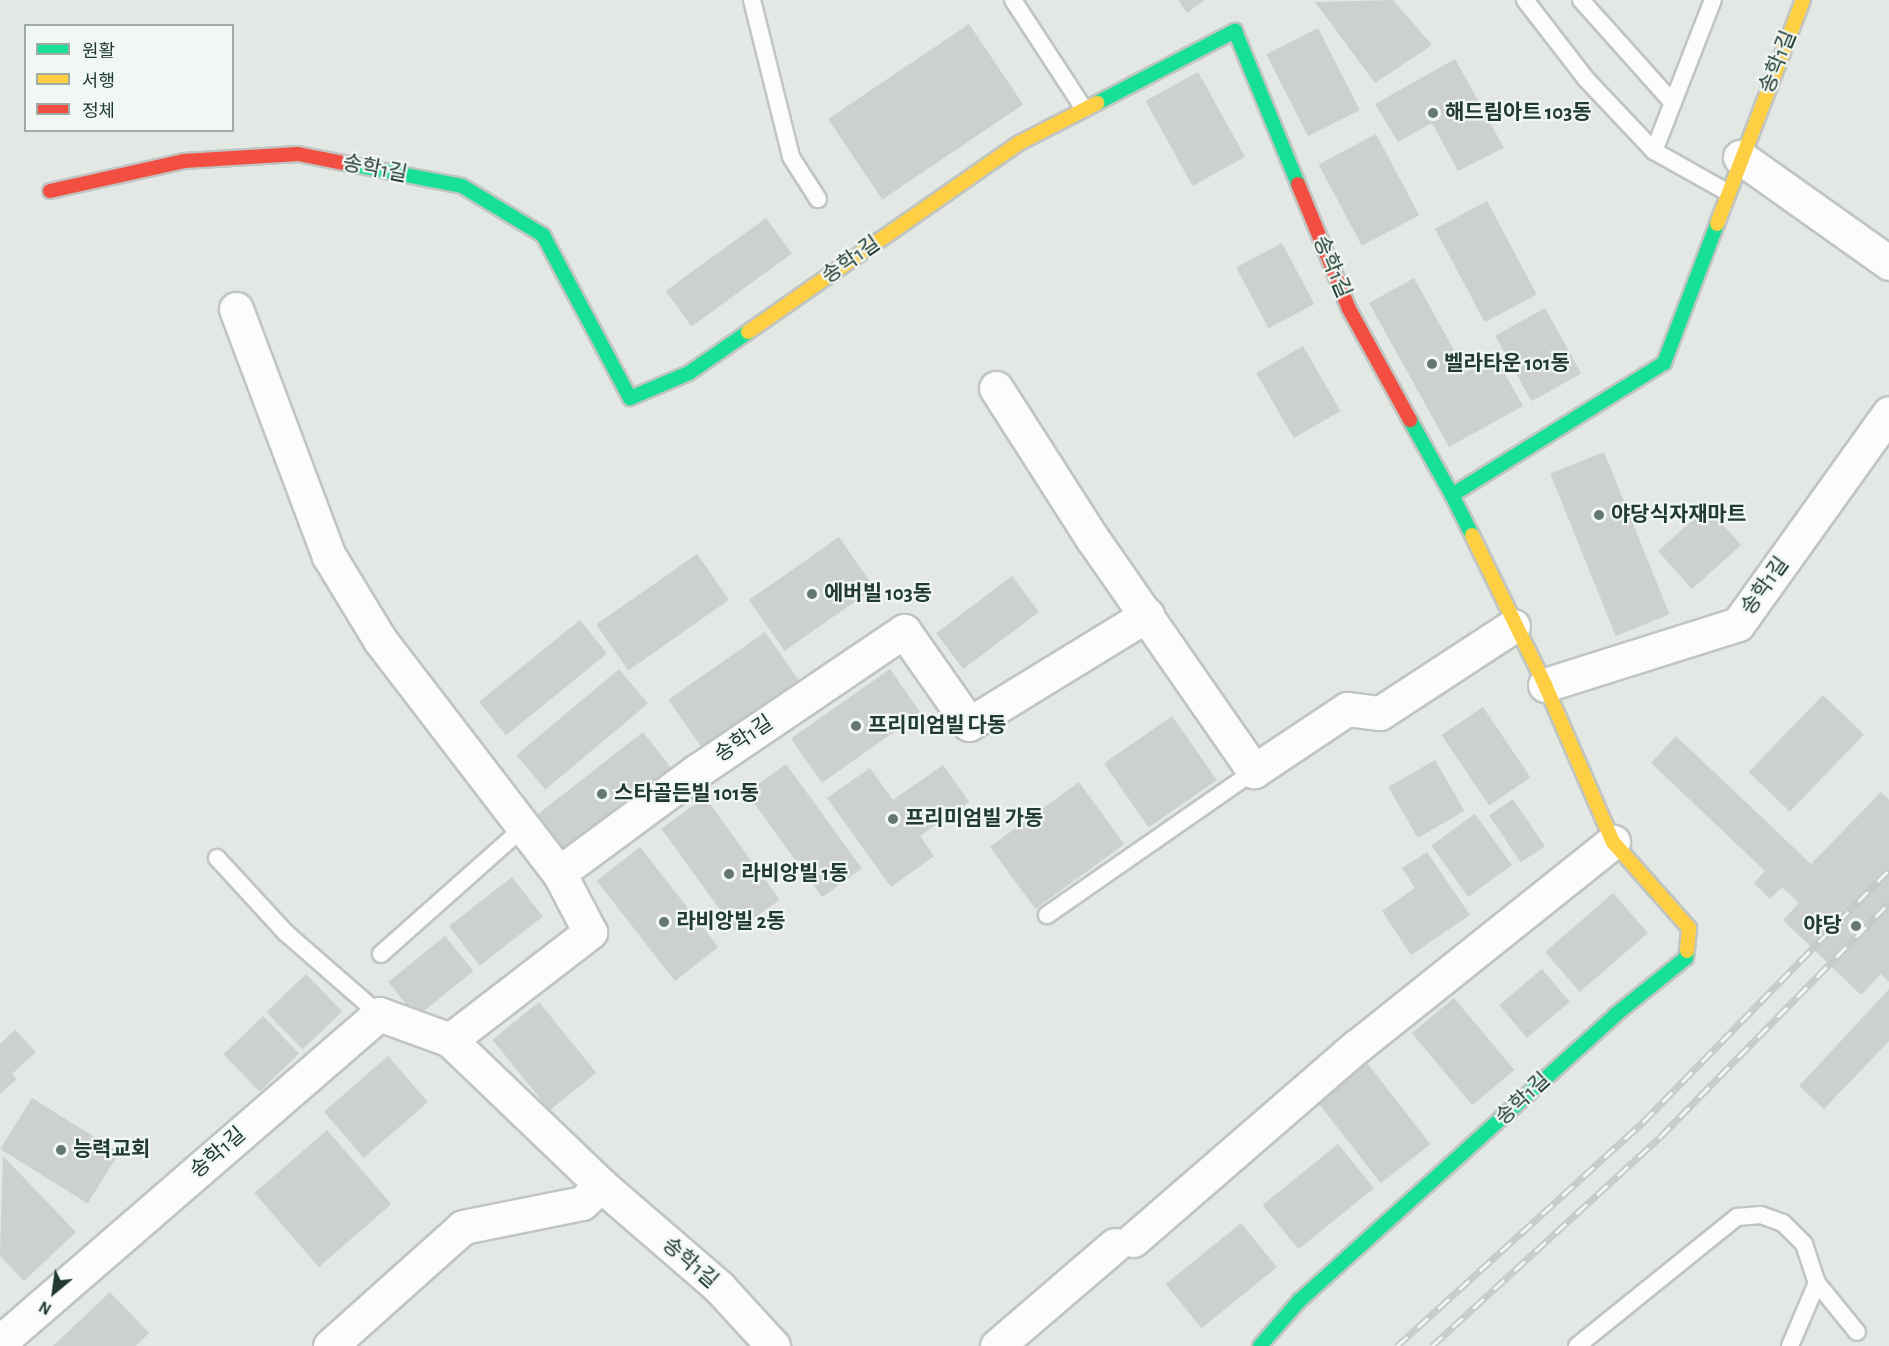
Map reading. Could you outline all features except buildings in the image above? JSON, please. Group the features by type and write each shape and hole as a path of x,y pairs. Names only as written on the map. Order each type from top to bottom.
{"street":[{"name":"송학1길","path":"1452,495 1664,363 1740,157 1803,0"},
{"name":"송학1길","path":"50,191 184,161 298,154 462,186 543,235 630,398 689,372 1019,143 1235,31 1349,309 1452,495 1513,626 1545,685 1613,842 1689,928 1686,957 1615,1015 1299,1301 1260,1346"},
{"path":"1740,157 1889,263"},
{"path":"236,309 329,556 380,640 559,873 590,932 450,1040"},
{"path":"996,388 1146,615 1254,771 1347,709 1380,713 1513,626"},
{"name":"송학1길","path":"1545,685 1738,624 1889,414"},
{"name":"송학1길","path":"559,873 697,771 904,631 969,724 1146,615"},
{"path":"997,1346 1124,1243 1356,1047 1613,842"},
{"name":"송학1길","path":"0,1344 378,1014 450,1040 601,1185 719,1287 773,1346"},
{"path":"330,1346 463,1227 582,1203 601,1185"}],"lane":[{"path":"752,0 792,156 818,199"},
{"path":"1013,0 1084,109"},
{"path":"1525,0 1586,79 1654,151 1727,192"},
{"path":"1654,151 1713,0"},
{"path":"1585,2 1673,103"},
{"path":"1047,915 1254,771"},
{"path":"381,954 524,827"},
{"path":"217,858 286,933 378,1014"},
{"path":"1577,1346 1737,1217 1761,1215 1783,1223 1804,1244 1816,1283 1857,1332"},
{"path":"1790,1346 1816,1283"}],"railway":[{"path":"1397,1346 1643,1122 1889,870"},
{"path":"1432,1346 1660,1137 1889,903"}],"traffic: fast":[{"path":"1097,103 1235,31 1298,184"},
{"path":"344,163 462,186 543,235 630,398 689,373 748,332"},
{"path":"1472,535 1452,495 1664,363 1717,224"},
{"path":"1410,420 1452,495"},
{"path":"1260,1346 1299,1301 1615,1015 1686,958 1687,951"}],"traffic: slow":[{"path":"1717,224 1803,0"},
{"path":"748,332 1019,143 1097,103"},
{"path":"1472,535 1545,685 1613,842 1689,928 1687,951"}],"traffic: jam":[{"path":"50,191 184,161 298,154 344,163"},
{"path":"1298,184 1349,309 1410,420"}],"place":[{"name":"해드림아트 103동","path":"1433,113"},
{"name":"벨라타운 101동","path":"1432,364"},
{"name":"야당식자재마트","path":"1599,515"},
{"name":"에버빌 103동","path":"812,594"},
{"name":"프리미엄빌 다동","path":"856,726"},
{"name":"스타골든빌 101동","path":"602,794"},
{"name":"프리미엄빌 가동","path":"893,819"},
{"name":"라비앙빌 1동","path":"729,874"},
{"name":"라비앙빌 2동","path":"664,922"},
{"name":"야당","path":"1856,926"},
{"name":"능력교회","path":"61,1150"}]}
